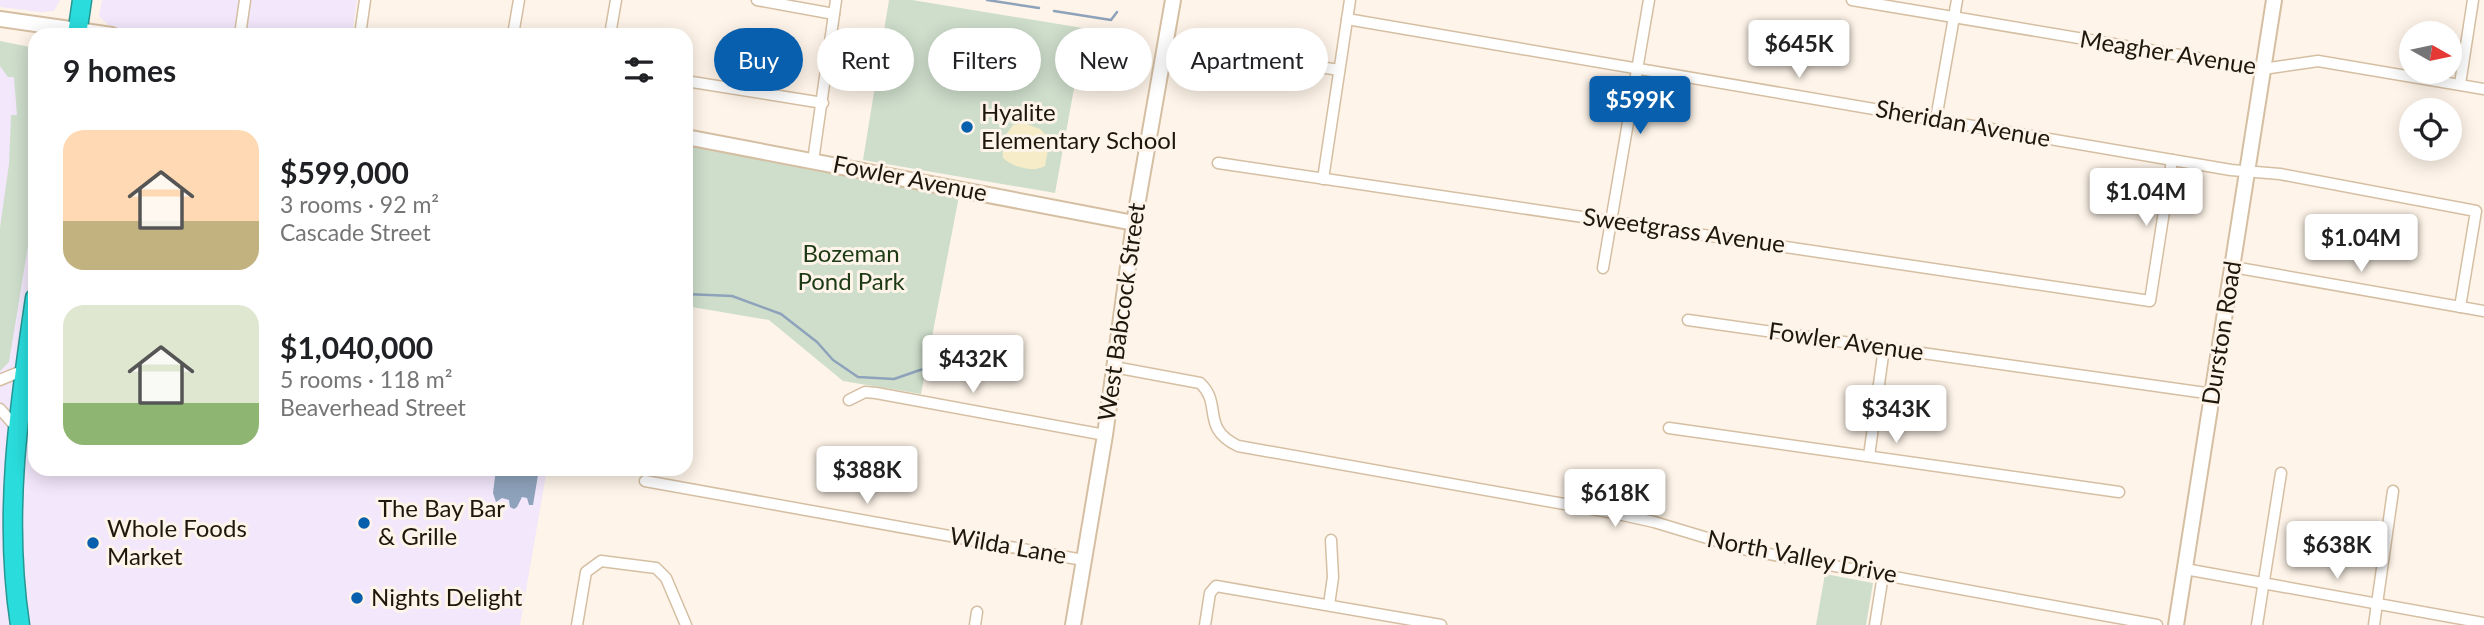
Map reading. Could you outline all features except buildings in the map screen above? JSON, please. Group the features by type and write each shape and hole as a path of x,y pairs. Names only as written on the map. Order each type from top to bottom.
{"highway":[{"path":"78,28 82,0"},
{"path":"20,625 12,551 16,427 28,344"}],"street":[{"path":"241,28 245,0"},
{"path":"361,28 365,0"},
{"path":"514,28 519,0"},
{"path":"611,28 616,0"},
{"path":"757,0 834,13"},
{"path":"813,160 836,0"},
{"name":"West Babcock Street","path":"1168,28 1173,0"},
{"path":"1323,179 1350,0"},
{"path":"1603,268 1649,0"},
{"name":"Meagher Avenue","path":"1852,0 2263,69 2318,61 2399,74"},
{"path":"1936,119 1957,0"},
{"name":"Durston Road","path":"2176,625 2274,0"},
{"path":"2462,71 2473,0"},
{"path":"0,19 53,28"},
{"name":"Sheridan Avenue","path":"1348,19 2172,160 2247,172 2280,174 2476,211 2460,307"},
{"name":"West Babcock Street","path":"1073,625 1105,435 1134,223 1166,43"},
{"path":"1328,69 1339,71"},
{"path":"693,82 823,103"},
{"name":"Meagher Avenue","path":"2460,84 2484,89"},
{"name":"Fowler Avenue","path":"693,138 1134,223"},
{"name":"Sweetgrass Avenue","path":"1218,163 2150,301 2172,160"},
{"path":"2233,267 2484,312"},
{"name":"Fowler Avenue","path":"1688,320 2213,394"},
{"path":"1868,456 1884,348"},
{"name":"North Valley Drive","path":"1114,367 1200,383 1211,402 1216,428 1226,440 1238,446 1609,512 1654,522 1747,550 2157,625"},
{"path":"0,380 24,370"},
{"path":"849,400 865,392 876,393 1105,435"},
{"path":"0,409 16,427"},
{"path":"1669,428 2119,492"},
{"path":"2257,625 2281,473"},
{"name":"Wilda Lane","path":"645,481 1083,560"},
{"path":"2374,625 2393,491"},
{"path":"1329,606 1333,577 1331,540"},
{"path":"577,625 586,572 601,561 656,568 666,578 686,625"},
{"path":"2185,569 2484,623"},
{"path":"1875,625 1883,575"},
{"path":"1205,625 1210,593 1216,586 1441,625"},
{"path":"975,625 977,612"}],"shaded area":[{"path":"0,0 60,0 54,11 41,12 0,7"},
{"path":"102,0 357,0 353,28 111,28 99,16"},
{"path":"0,46 28,49 28,476 546,476 520,625 0,625"}],"green space":[{"path":"889,0 912,0 1082,28 1055,28 1055,91 1074,91 1055,193 863,160 874,91 914,91 914,28 884,28"},
{"path":"0,41 28,47 28,246 9,362 0,371 0,228 9,164 11,115 17,115 14,77 8,77 0,66"},
{"name":"Bozeman Pond Park","path":"693,146 959,196 921,394 843,381 769,320 693,307"},
{"path":"1825,574 1873,583 1866,625 1816,625"}],"sand":[{"path":"1024,123 1040,129 1050,139 1045,166 1023,168 1003,158 1002,140 1013,125"}],"water":[{"path":"495,476 538,476 533,505 529,505 527,498 522,497 514,509 510,507 509,500 502,498 496,502 493,493"}],"waterway":[{"path":"987,0 1039,8"},
{"path":"1054,11 1111,20 1117,12"},
{"path":"693,294 732,296 781,314 817,342 833,360 858,377 894,379 920,370 940,366 961,367 1009,354"}],"place":[{"name":"Hyalite Elementary School","path":"967,127"},
{"name":"The Bay Bar & Grille","path":"364,523"},
{"name":"Whole Foods Market","path":"93,543"},
{"name":"Nights Delight","path":"357,598"}]}
